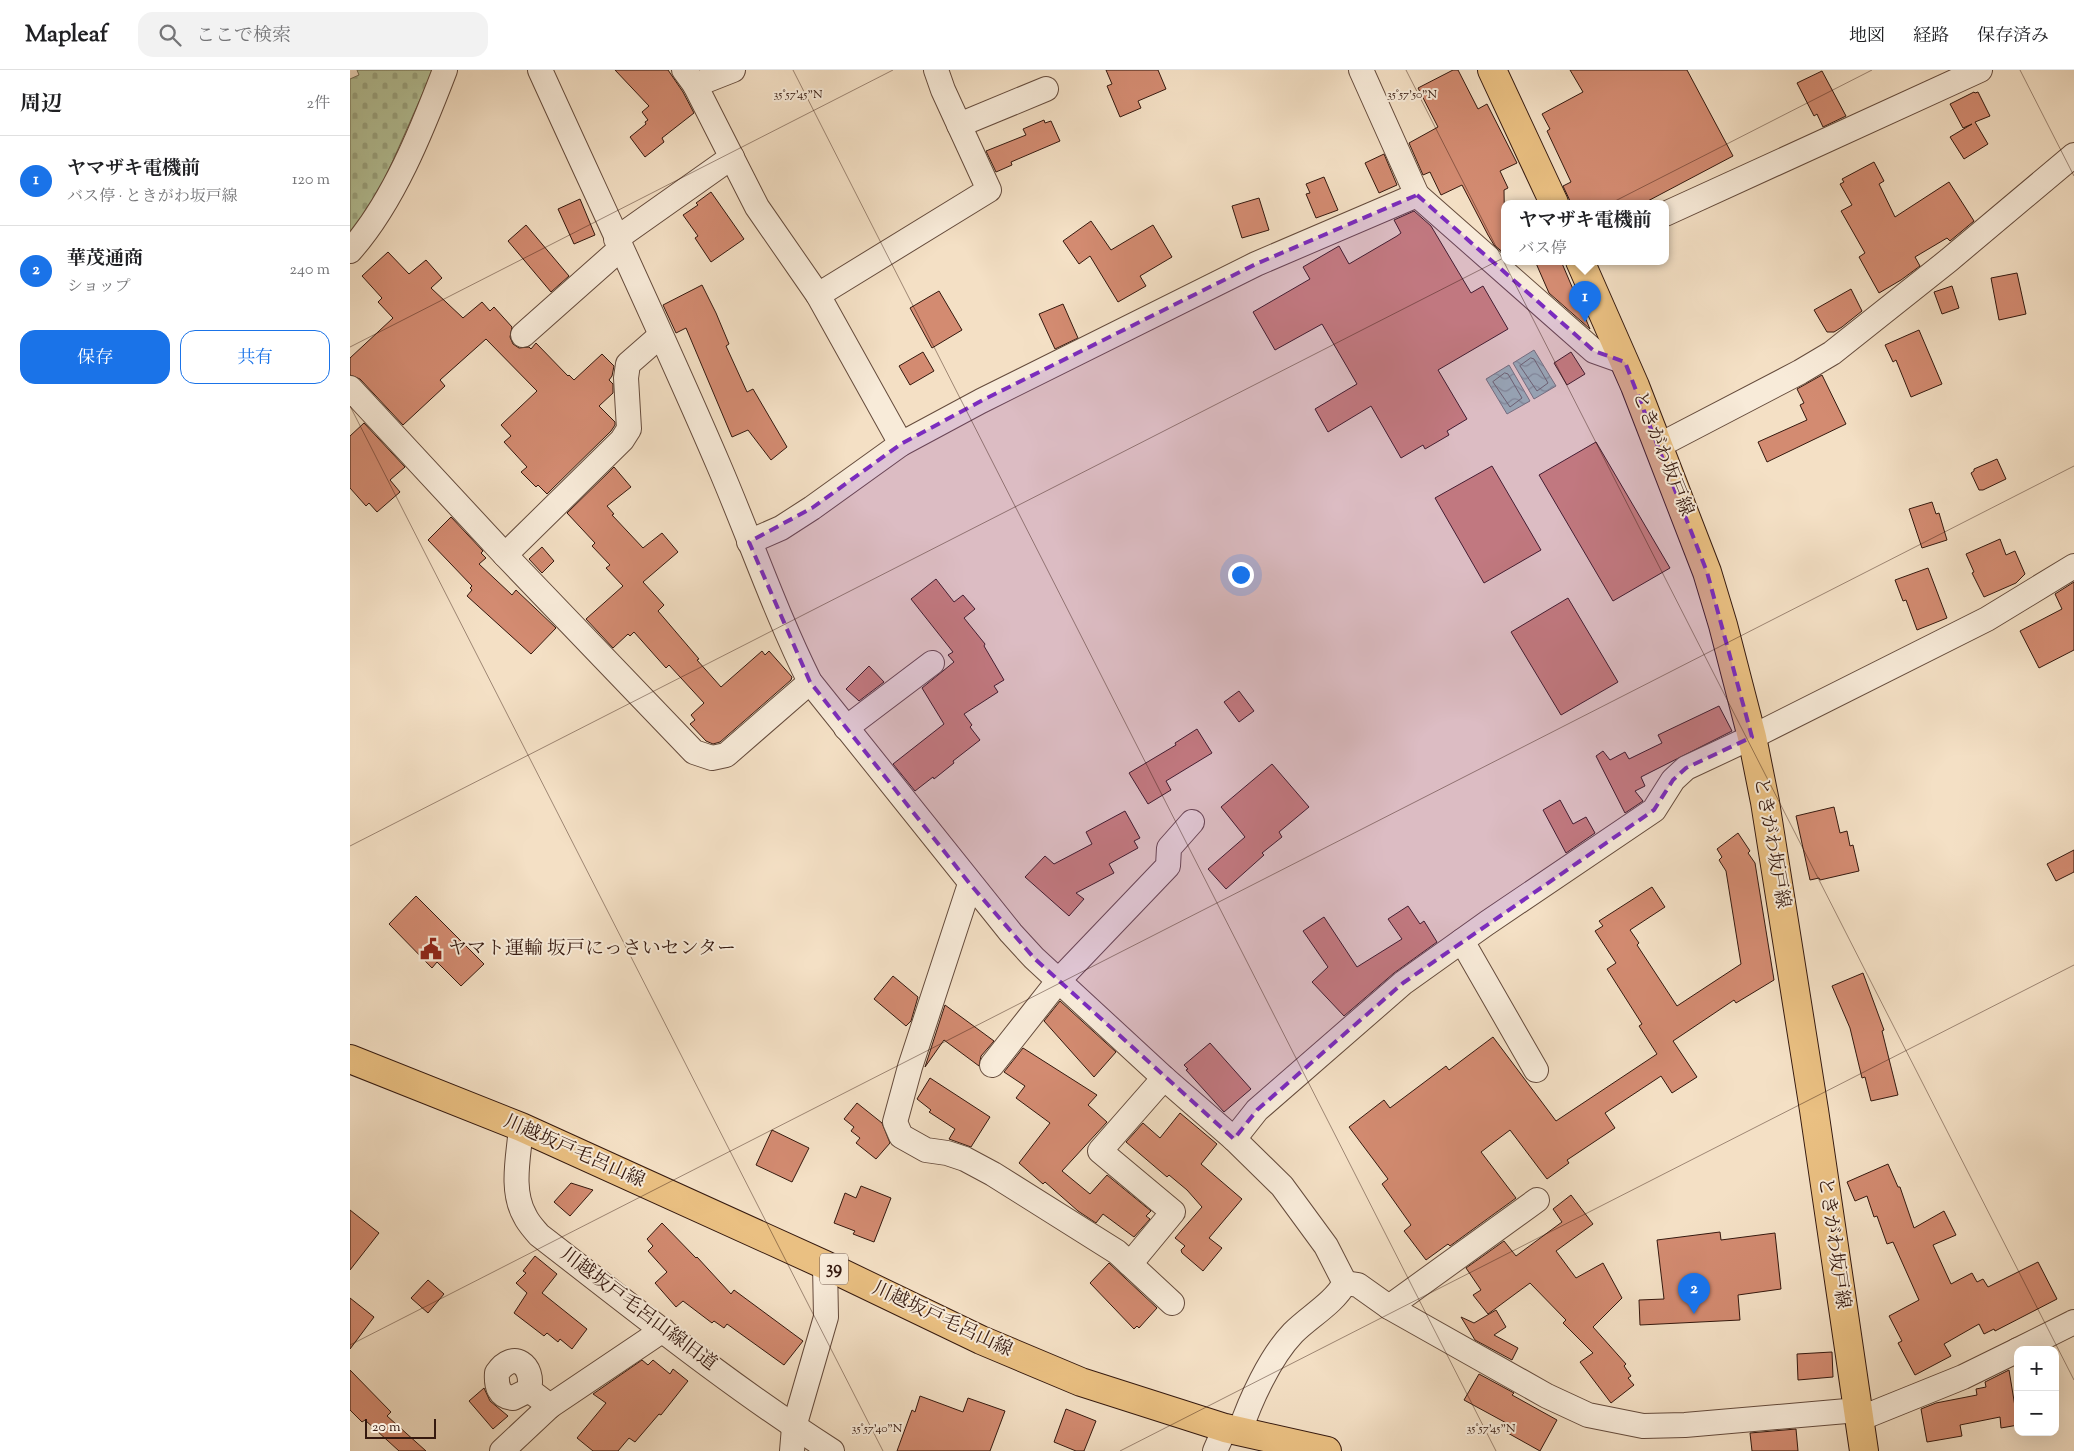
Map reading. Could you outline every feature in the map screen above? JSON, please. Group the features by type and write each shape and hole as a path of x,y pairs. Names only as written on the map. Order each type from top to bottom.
{"main road":[{"path":"1492,70 1553,200"},
{"name":"ときがわ坂戸線","path":"1582,265 1625,362 1707,572 1752,737 1765,802 1810,1081 1864,1451"},
{"name":"川越坂戸毛呂山線","path":"350,1059 521,1127 825,1265 981,1340 1081,1382 1227,1437 1327,1451"}],"street":[{"path":"350,251 383,207 416,139 445,70"},
{"path":"540,70 720,467 749,542 797,656 810,682 1011,933 1059,980 1164,1078 1234,1139 1282,1186 1326,1246 1345,1283"},
{"path":"733,70 689,77 757,207 818,294 901,444"},
{"path":"818,294 989,190 936,70"},
{"path":"1361,70 1417,194 1594,352 1625,362"},
{"path":"1669,212 1980,70"},
{"path":"959,125 1046,89"},
{"path":"1658,446 1800,372 1832,353 2074,155"},
{"path":"523,335 618,244 732,157"},
{"path":"749,542 781,528 901,444 981,401 1247,268 1417,194"},
{"path":"505,555 622,440 629,429 626,378 628,364 660,336"},
{"path":"350,388 505,555 694,752 712,758 726,755 810,682"},
{"path":"1234,1139 1257,1110 1403,983 1654,810 1673,780 1686,768 1987,619 2074,566"},
{"path":"846,728 932,663"},
{"path":"992,1065 1059,980 1168,866 1169,848 1192,822"},
{"path":"970,884 910,1066 895,1122 901,1136 926,1150 947,1153 993,1174 1117,1252 1172,1303"},
{"path":"1462,941 1536,1070"},
{"path":"1130,1264 1173,1212 1100,1151 1164,1078"},
{"name":"川越坂戸毛呂山線旧道","path":"521,1127 516,1182 519,1203 525,1217 539,1235 794,1427 832,1451"},
{"path":"1389,1307 1537,1200"},
{"path":"792,1451 794,1427 826,1318 825,1265"},
{"path":"1345,1283 1358,1284 1389,1307 1547,1396 1588,1415 1620,1423 1643,1426 1858,1414 1963,1377 2014,1352"},
{"path":"1227,1437 1250,1402 1278,1352 1291,1334 1339,1293 1345,1283"},
{"path":"2026,1346 2074,1322"},
{"path":"502,1451 550,1406 663,1330"},
{"path":"529,1390 550,1406"}],"highlighted area":[{"path":"1417,195 1594,351 1625,362 1707,572 1752,737 1686,768 1673,780 1654,810 1403,983 1257,1110 1234,1139 1034,958 970,884 810,682 749,542 812,508 901,444 981,401 1256,264"}],"green space":[{"path":"357,70 433,70 379,192 350,236 350,79 359,75"}],"water":[{"path":"1534,350 1556,386 1534,399 1513,363"},
{"path":"1509,365 1530,401 1507,414 1486,379"}],"building":[{"path":"615,70 668,70 694,113 662,138 664,142 645,157 630,137 646,124 645,122 648,120 642,112 649,106"},
{"path":"1106,70 1158,70 1166,89 1138,101 1141,108 1120,117 1107,86 1112,84"},
{"path":"1453,70 1458,70 1478,109 1487,104 1517,163 1500,171 1508,188 1504,190 1504,200 1501,200 1501,251 1494,245 1488,235 1462,185 1441,195 1430,172 1423,175 1409,143 1438,127 1418,88"},
{"path":"1570,70 1687,70 1733,156 1650,200 1570,200 1563,186 1571,182 1547,131 1550,129 1542,114 1583,92"},
{"path":"1822,71 1846,116 1823,127 1817,114 1814,116 1797,83"},
{"path":"1974,92 1978,92 1990,116 1975,122 1988,144 1964,159 1950,137 1972,124 1963,128 1950,104"},
{"path":"1044,120 1045,123 1051,121 1060,141 1011,162 1012,165 996,172 986,151 1026,135 1023,129"},
{"path":"1384,154 1397,185 1379,193 1365,163"},
{"path":"1874,162 1884,181 1879,184 1895,217 1949,182 1974,221 1950,241 1947,238 1915,257 1920,266 1879,293 1859,257 1865,253 1841,211 1852,205 1840,184 1844,182 1842,179"},
{"path":"1324,177 1338,210 1316,218 1306,194 1310,193 1306,184"},
{"path":"711,192 744,239 711,262 695,238 698,236 683,215 698,205 696,203"},
{"path":"1259,198 1269,230 1242,238 1232,206"},
{"path":"580,199 595,235 574,244 558,209"},
{"path":"1414,211 1431,226 1471,293 1483,286 1508,329 1438,370 1467,419 1447,431 1449,435 1425,449 1423,445 1401,458 1371,406 1328,432 1315,409 1357,384 1322,324 1275,350 1253,312 1310,279 1303,267 1339,246 1349,264 1397,236 1401,233 1394,220"},
{"path":"1091,221 1111,250 1153,225 1172,257 1140,276 1146,286 1118,302 1090,256 1079,264 1063,241"},
{"path":"526,225 569,276 551,292 508,241"},
{"path":"388,252 409,274 426,260 442,278 431,288 463,318 482,302 490,311 494,307 512,327 510,337 513,344 519,348 529,347 531,349 536,343 574,380 602,354 614,366 609,380 613,384 613,393 599,406 615,422 615,425 547,494 538,485 536,487 521,472 527,467 504,442 511,436 501,425 537,391 486,339 440,380 445,386 403,425 360,379 350,375 350,358 393,318 378,302 382,298 362,276"},
{"path":"1537,265 1563,265 1590,329 1549,293"},
{"path":"2017,273 2026,314 1999,320 1991,278"},
{"path":"702,285 716,313 729,344 726,346 747,392 753,389 787,447 771,460 748,430 732,437 686,328 676,333 663,305"},
{"path":"1952,286 1959,308 1942,314 1934,292"},
{"path":"1851,289 1862,311 1834,332 1827,332 1814,310"},
{"path":"939,291 962,330 932,348 910,308"},
{"path":"1063,304 1078,338 1055,349 1039,314"},
{"path":"1919,330 1942,384 1911,397 1896,360 1893,362 1885,345"},
{"path":"923,352 934,371 910,385 899,366"},
{"path":"1571,352 1585,374 1567,385 1554,363"},
{"path":"1822,375 1846,424 1767,462 1758,442 1807,420 1800,405 1804,403 1797,389"},
{"path":"364,423 405,467 390,480 400,492 377,512 369,503 366,506 350,488 350,436"},
{"path":"1596,442 1670,568 1613,601 1539,475"},
{"path":"1997,459 2006,479 1983,490 1979,490 1971,473 1974,469"},
{"path":"1492,466 1541,550 1484,583 1435,498"},
{"path":"614,467 631,487 607,506 614,514 612,515 643,548 662,533 678,552 643,582 664,605 658,611 699,659 697,660 721,687 762,651 765,655 769,651 792,677 791,680 720,742 713,744 706,741 690,724 695,720 691,715 704,703 669,665 666,668 634,632 630,636 628,634 613,648 586,619 623,586 606,568 610,565 592,546 595,543 567,513"},
{"path":"1932,502 1936,514 1939,513 1947,540 1922,548 1909,509"},
{"path":"451,517 483,551 481,553 486,558 479,564 512,595 516,590 556,628 531,654 467,596 472,590 470,588 472,586 428,540"},
{"path":"2000,539 2006,555 2015,551 2025,574 2016,583 1984,597 1972,573 1974,572 1966,554"},
{"path":"542,547 554,561 542,573 529,559"},
{"path":"1928,568 1947,618 1917,630 1906,600 1903,601 1895,580"},
{"path":"936,579 954,602 963,595 975,609 964,618 985,644 984,646 1004,680 994,686 998,692 964,714 972,725 970,727 980,740 934,779 933,777 915,791 893,764 944,724 922,688 954,662 948,655 953,652 911,599"},
{"path":"2074,582 2074,650 2039,668 2020,631 2062,609 2055,594"},
{"path":"1568,598 1618,682 1561,715 1511,632"},
{"path":"869,666 884,682 859,701 846,689"},
{"path":"1239,691 1254,711 1239,722 1224,702"},
{"path":"1719,706 1732,731 1641,777 1645,786 1635,791 1643,801 1625,813 1596,756 1603,751 1610,760 1625,752 1629,759 1662,743 1658,735"},
{"path":"1197,729 1212,753 1166,781 1171,790 1148,804 1129,773 1176,745 1175,743"},
{"path":"1272,764 1309,807 1279,832 1282,837 1262,853 1264,855 1226,889 1208,869 1245,837 1221,807"},
{"path":"1560,800 1573,824 1586,817 1595,833 1566,853 1543,810"},
{"path":"1834,807 1840,833 1847,831 1850,846 1853,845 1859,871 1820,880 1819,878 1810,880 1796,816"},
{"path":"1125,811 1140,838 1134,841 1138,848 1109,864 1114,873 1076,893 1084,899 1069,916 1025,877 1045,856 1054,864 1092,844 1086,832"},
{"path":"1738,833 1750,851 1748,853 1755,863 1774,980 1736,1003 1734,1000 1673,1041 1697,1077 1672,1093 1661,1076 1605,1113 1615,1128 1567,1160 1569,1163 1547,1179 1510,1130 1481,1152 1516,1198 1450,1246 1448,1244 1426,1260 1404,1231 1411,1225 1382,1184 1388,1179 1349,1127 1384,1100 1390,1108 1446,1066 1449,1070 1493,1037 1556,1121 1657,1054 1639,1026 1642,1024 1607,969 1616,963 1595,931 1603,926 1599,921 1652,887 1665,907 1630,930 1639,943 1637,945 1677,1006 1741,964 1726,871 1719,860 1722,857 1717,849"},
{"path":"2074,850 2074,872 2056,881 2047,864"},
{"path":"416,896 484,964 461,986 437,962 432,968 389,924"},
{"path":"1408,906 1420,924 1424,921 1437,942 1394,973 1344,1016 1312,982 1328,967 1303,931 1324,917 1357,967 1402,939 1388,919"},
{"path":"1863,973 1884,1030 1882,1031 1898,1095 1871,1101 1865,1077 1862,1078 1850,1028 1832,986"},
{"path":"893,976 918,997 911,1021 906,1026 874,999"},
{"path":"1060,1001 1116,1052 1094,1077 1044,1021"},
{"path":"945,1005 994,1041 981,1056 979,1066 944,1040 925,1067"},
{"path":"1210,1043 1251,1089 1224,1112 1186,1070 1188,1069 1184,1065"},
{"path":"1023,1048 1097,1095 1088,1105 1107,1122 1062,1171 1090,1194 1107,1175 1151,1211 1146,1216 1150,1219 1134,1237 1103,1214 1096,1223 1078,1211 1045,1182 1043,1184 1019,1163 1050,1123 1016,1098 1025,1086 1004,1072"},
{"path":"930,1078 990,1117 971,1147 949,1139 955,1129 929,1112 931,1110 917,1099"},
{"path":"857,1103 882,1123 890,1143 876,1159 856,1143 860,1138 851,1131 854,1127 844,1119"},
{"path":"1180,1113 1217,1144 1201,1164 1242,1199 1209,1238 1222,1248 1203,1271 1182,1253 1181,1250 1185,1246 1175,1238 1202,1207 1187,1190 1169,1175 1167,1177 1126,1142 1143,1123 1160,1138"},
{"path":"772,1130 809,1148 792,1182 756,1165"},
{"path":"1888,1164 1898,1187 1900,1187 1914,1228 1944,1211 1956,1235 1933,1245 1951,1284 1972,1273 1977,1282 1983,1279 1988,1287 2038,1262 2057,1299 1995,1331 1994,1329 1984,1334 1979,1324 1944,1344 1951,1356 1915,1375 1898,1343 1902,1341 1889,1316 1919,1300 1893,1242 1887,1244 1877,1216 1874,1217 1867,1196 1855,1201 1847,1182"},
{"path":"571,1183 593,1190 570,1216 554,1202"},
{"path":"861,1186 891,1198 874,1242 853,1234 855,1231 834,1223 845,1193 856,1198"},
{"path":"1571,1195 1593,1224 1556,1251 1576,1278 1603,1263 1622,1298 1593,1327 1626,1364 1624,1366 1631,1376 1628,1378 1634,1385 1611,1403 1580,1362 1593,1353 1563,1323 1566,1320 1530,1283 1488,1314 1473,1295 1481,1290 1466,1268 1504,1241 1516,1256 1562,1222 1553,1209"},
{"path":"350,1210 379,1233 350,1270"},
{"path":"662,1223 731,1294 734,1290 803,1341 784,1365 727,1324 724,1328 714,1321 712,1323 683,1301 676,1307 655,1283 667,1272 648,1251 653,1246 647,1239"},
{"path":"1720,1232 1721,1240 1775,1233 1781,1289 1738,1295 1740,1320 1640,1325 1639,1300 1664,1299 1657,1240"},
{"path":"535,1256 557,1274 542,1293 587,1329 572,1349 560,1339 558,1342 547,1333 544,1336 514,1313 527,1293 516,1283 526,1273 523,1271"},
{"path":"1109,1263 1157,1308 1139,1328 1137,1326 1134,1329 1090,1283"},
{"path":"428,1280 444,1294 428,1313 411,1298"},
{"path":"350,1298 374,1317 350,1349"},
{"path":"1496,1310 1506,1327 1494,1335 1518,1348 1512,1360 1475,1340 1461,1317 1474,1323"},
{"path":"1832,1352 1833,1377 1798,1380 1797,1354"},
{"path":"642,1360 648,1365 653,1360 670,1374 673,1369 688,1381 661,1415 659,1414 635,1442 629,1438 618,1451 593,1451 577,1438 606,1403 593,1394"},
{"path":"350,1370 391,1412 387,1416 426,1451 399,1451 365,1420 362,1422 350,1410"},
{"path":"2009,1370 2014,1401 2014,1426 2001,1428 2000,1417 1960,1425 1962,1436 1927,1442 1921,1409 1936,1403 1977,1395 1976,1389 1986,1387 1985,1382"},
{"path":"1479,1374 1557,1420 1540,1451 1506,1432 1510,1425 1464,1400"},
{"path":"484,1388 490,1401 508,1416 493,1429 469,1401"},
{"path":"920,1396 963,1412 968,1398 1005,1411 990,1451 897,1451 912,1410 915,1412"},
{"path":"1066,1409 1096,1421 1084,1451 1076,1451 1054,1442"},
{"path":"1796,1429 1798,1451 1752,1451 1750,1433"}],"place":[{"name":"ヤマザキ電機前","path":"1585,322"},
{"name":"ヤマト運輸 坂戸にっさいセンター","path":"431,949"},
{"name":"華茂通商","path":"1694,1314"}]}
